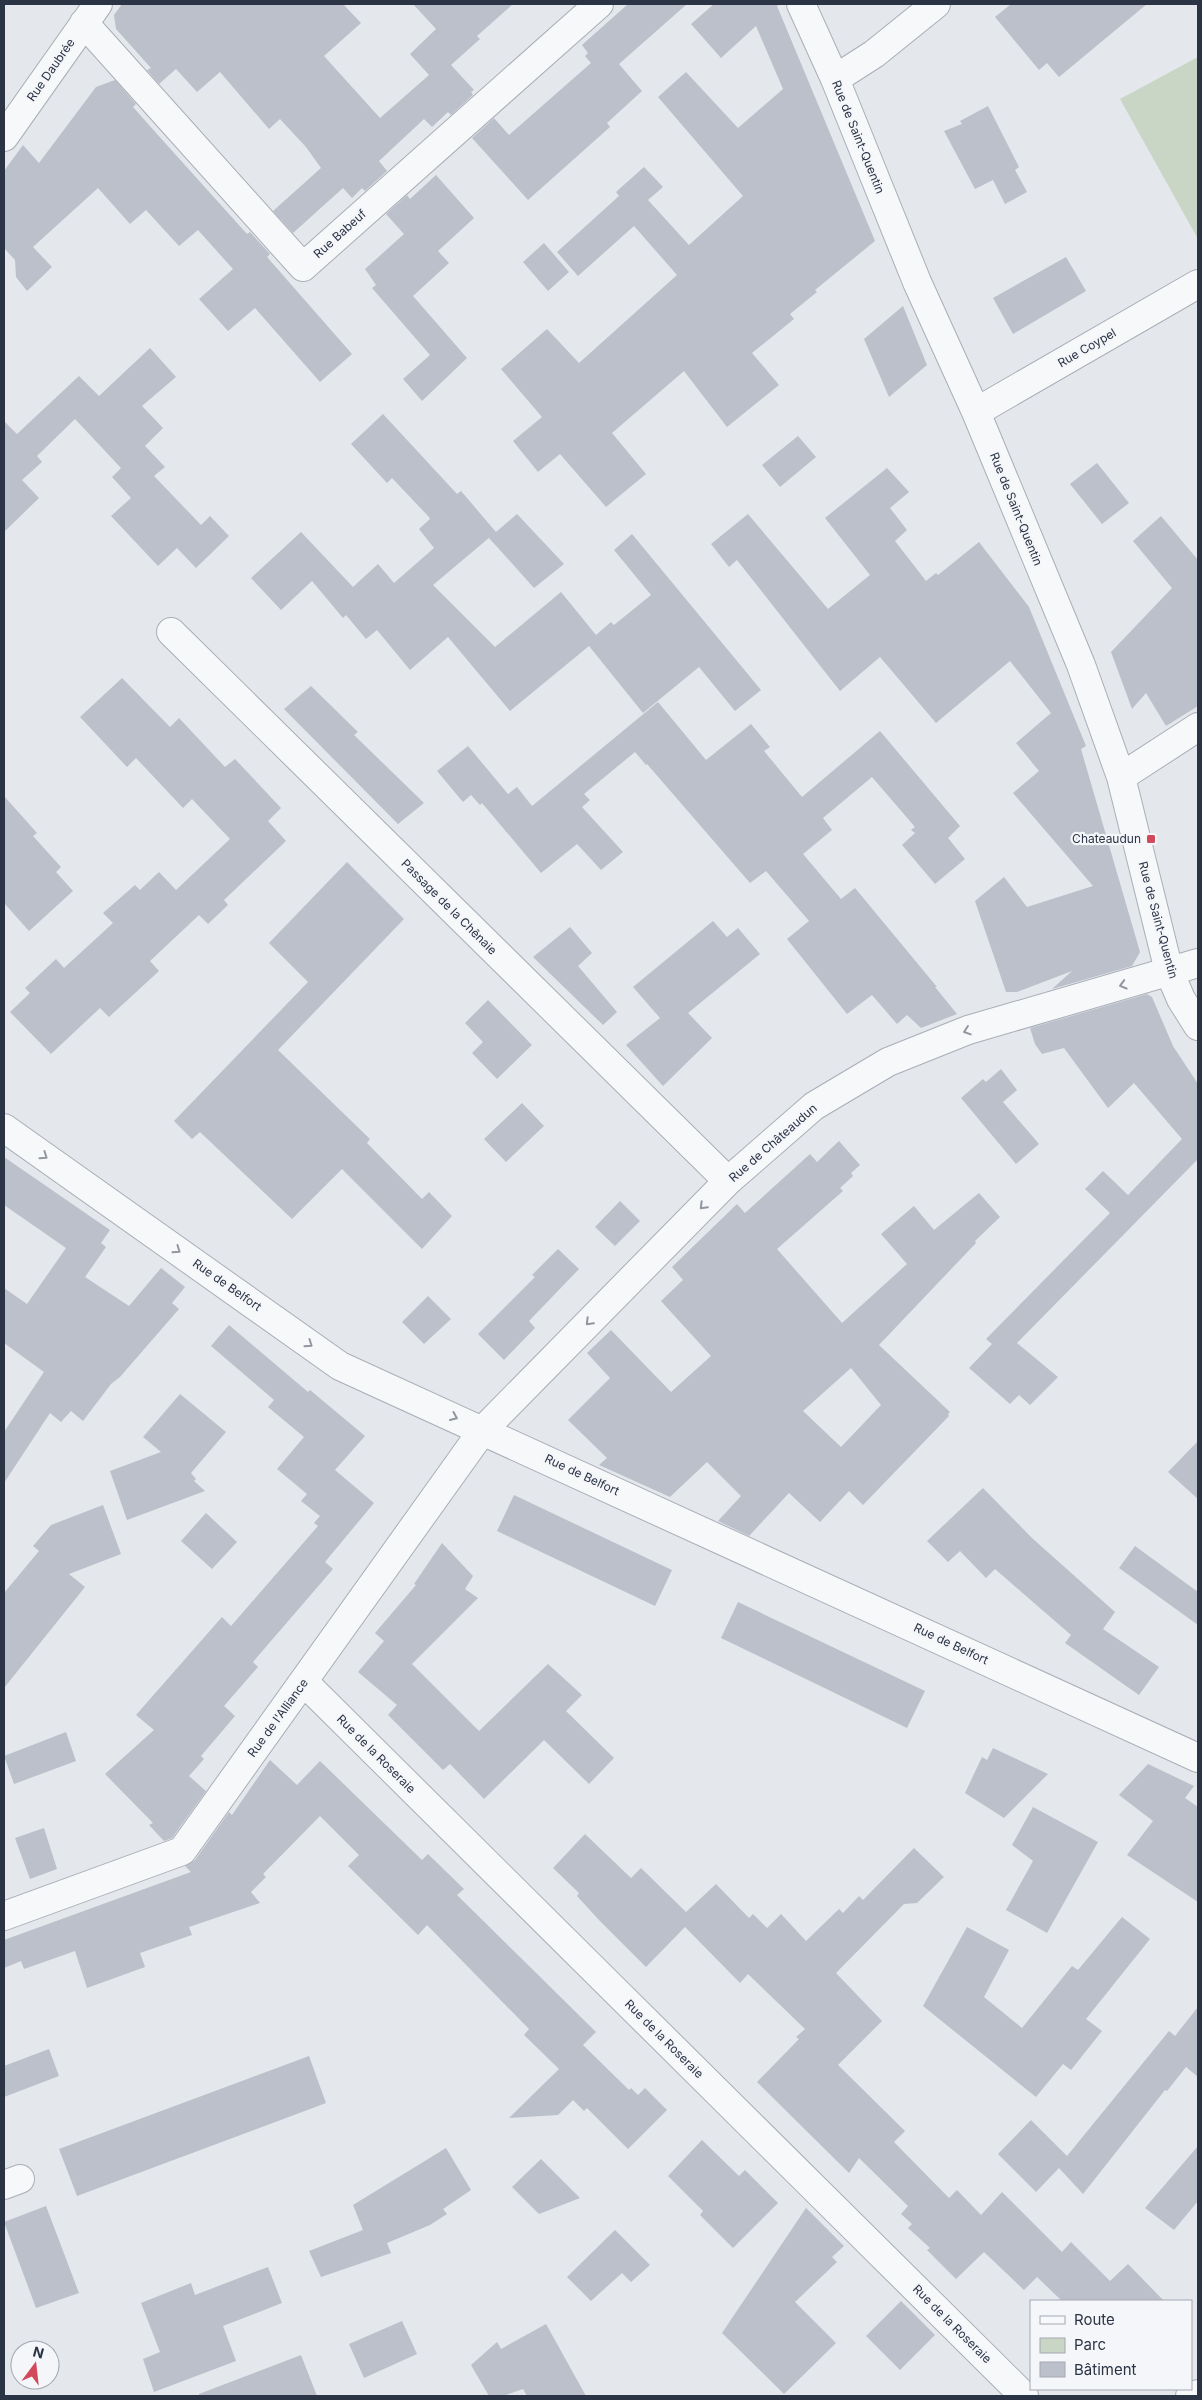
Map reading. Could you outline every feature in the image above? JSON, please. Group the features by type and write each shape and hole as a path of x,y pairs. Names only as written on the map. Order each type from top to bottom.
{"street":[{"name":"Rue Babeuf","path":"91,13 303,267 599,4"},
{"name":"Rue de Saint-Quentin","path":"801,4 835,79 916,282 976,412 1081,665 1121,777 1169,971 1181,999 1198,1026"},
{"path":"835,79 874,54 936,4"},
{"name":"Rue Daubrée","path":"4,137 91,13"},
{"name":"Rue Coypel","path":"976,412 1198,284"},
{"name":"Passage de la Chênaie","path":"171,632 728,1181"},
{"path":"1121,777 1198,727"},
{"name":"Rue de Châteaudun","path":"483,1430 728,1181 814,1106 888,1062 968,1030 1198,963"},
{"name":"Rue de Belfort","path":"4,1128 340,1366 1198,1758"},
{"name":"Rue de l'Alliance","path":"4,1916 182,1851 483,1430"},
{"name":"Rue de la Roseraie","path":"304,1682 1024,2396"},
{"path":"1190,2396 1198,2394"}],"green space":[{"path":"1198,57 1198,239 1120,99"}],"building":[{"path":"122,4 343,4 361,23 324,56 380,118 429,75 410,54 436,29 413,4 513,4 477,36 480,39 451,65 474,90 471,92 473,95 451,115 448,112 432,127 424,119 379,161 387,171 365,191 362,188 352,198 343,188 293,233 273,211 321,168 306,147 280,119 269,129 220,72 197,92 176,69 159,84 147,70 151,68 116,29 114,15"},
{"path":"628,4 687,4 619,64 642,91 607,123 610,127 528,200 472,138 494,118 509,135 591,63 585,56 588,53 582,45"},
{"path":"714,4 780,4 777,6 875,241 815,290 817,292 790,314 794,319 752,353 779,385 727,427 684,371 612,433 646,474 606,507 560,454 538,472 513,441 542,417 501,369 547,329 579,363 677,275 634,226 578,276 557,252 619,196 616,192 644,167 663,187 648,200 689,245 743,196 658,97 686,72 738,128 783,89 756,26 721,58 691,24"},
{"path":"1011,4 1147,4 1059,77 1047,63 1039,70 995,17"},
{"path":"115,80 136,104 133,107 247,234 250,232 270,254 267,257 352,354 320,382 255,308 228,331 199,299 233,269 198,230 179,246 146,210 130,224 98,188 33,247 52,267 27,291 16,277 15,260 4,248 4,171 23,145 39,163 96,87"},
{"path":"988,106 1019,167 1015,170 1027,192 1005,204 993,180 975,189 944,131 962,124 960,121"},
{"path":"436,175 474,218 438,251 449,263 413,296 467,358 422,401 403,379 430,355 372,288 376,285 365,269 404,234 386,214 407,195 410,199"},
{"path":"544,243 569,272 548,291 523,262"},
{"path":"1066,257 1086,291 1013,334 993,298"},
{"path":"903,306 927,365 889,397 864,339"},
{"path":"150,348 176,377 142,406 163,428 145,446 165,467 154,476 201,525 210,516 229,536 196,568 177,548 158,566 111,516 131,498 112,477 121,468 75,419 37,456 42,462 22,480 39,498 4,532 4,421 17,434 79,376 99,396"},
{"path":"383,414 457,494 461,491 496,532 433,585 495,647 561,592 596,635 611,622 614,625 651,595 614,550 632,534 761,690 735,711 699,667 643,713 589,646 510,711 448,637 410,670 377,630 366,639 346,615 343,618 312,581 281,610 251,578 301,532 353,587 378,564 394,583 434,548 419,529 430,519 429,517 392,478 387,483 351,444"},
{"path":"798,436 816,457 780,487 762,465"},
{"path":"1097,463 1129,503 1102,524 1070,484"},
{"path":"887,468 909,492 890,508 907,530 895,541 926,581 936,573 938,575 979,542 1029,607 1086,746 1081,749 1140,952 1132,966 1052,989 1072,971 1017,992 1006,992 975,901 1004,877 1027,907 1093,886 1013,793 1039,771 1016,743 1051,713 1010,661 936,723 880,657 840,691 737,560 729,567 711,544 748,514 828,609 870,575 825,518"},
{"path":"517,514 564,564 534,588 489,538"},
{"path":"1161,516 1198,560 1198,706 1166,726 1146,693 1132,709 1111,652 1172,588 1133,541"},
{"path":"122,678 170,727 179,718 225,767 235,759 281,808 268,821 286,841 224,900 228,905 208,924 199,915 150,961 159,971 109,1017 100,1008 51,1054 10,1012 30,993 25,988 56,959 64,968 113,923 103,913 135,885 140,890 159,872 176,890 230,839 192,799 183,808 136,758 127,767 80,717"},
{"path":"311,686 358,732 354,735 424,803 398,824 284,709"},
{"path":"658,702 706,760 751,724 770,747 764,751 802,797 880,731 960,826 948,838 965,859 935,884 902,845 915,833 911,830 915,827 872,777 823,818 832,830 803,854 841,899 855,888 957,1014 921,1028 907,1015 897,1024 872,995 847,1014 787,939 809,921 766,871 750,883 635,752 584,794 590,800 582,807 623,852 601,870 577,844 541,873 482,803 480,805 471,795 463,802 437,771 468,746 508,794 517,787 532,806"},
{"path":"4,796 37,833 33,836 61,867 56,872 73,891 29,931 4,903"},
{"path":"347,862 404,919 278,1050 370,1139 367,1143 422,1199 429,1192 452,1216 422,1249 342,1169 292,1219 200,1132 192,1139 174,1121 308,982 269,943"},
{"path":"713,921 727,937 738,928 760,954 688,1013 712,1038 663,1086 626,1045 660,1018 633,987"},
{"path":"570,927 592,953 578,966 617,1012 603,1025 533,957"},
{"path":"1147,994 1152,997 1173,1046 1198,1084 1198,1159 1017,1343 1058,1377 1030,1405 1019,1395 1010,1404 969,1368 992,1344 986,1339 1110,1213 1085,1189 1103,1171 1128,1195 1182,1139 1134,1083 1108,1108 1064,1048 1042,1054 1035,1044 1030,1028"},
{"path":"488,1000 532,1045 497,1079 472,1053 483,1042 465,1023"},
{"path":"1001,1069 1017,1090 1003,1102 1039,1144 1016,1164 961,1098 983,1079 986,1082"},
{"path":"522,1103 544,1126 506,1162 484,1139"},
{"path":"839,1141 860,1165 851,1173 853,1176 840,1188 843,1191 777,1249 842,1323 907,1264 881,1234 914,1206 934,1230 979,1193 1000,1217 975,1241 976,1243 879,1345 950,1412 949,1416 863,1505 849,1491 820,1522 789,1493 749,1536 718,1521 741,1496 707,1462 670,1497 599,1465 607,1458 568,1420 610,1378 587,1353 611,1330 671,1392 711,1356 661,1301 683,1280 672,1267 737,1204 745,1213 810,1154 817,1162","holes":["851,1368 881,1405 841,1447 803,1411"]},
{"path":"4,1157 110,1230 101,1243 106,1247 85,1277 129,1306 161,1268 185,1287 172,1303 179,1309 120,1377 111,1384 83,1421 71,1411 61,1422 50,1413 4,1483 4,1432 44,1372 4,1343 4,1288 27,1304 66,1248 4,1205"},
{"path":"620,1201 640,1221 615,1246 595,1227"},
{"path":"558,1249 579,1269 529,1321 535,1328 504,1360 478,1334 535,1277 532,1275"},
{"path":"428,1296 451,1319 424,1344 402,1322"},
{"path":"229,1325 308,1392 310,1390 365,1436 335,1470 374,1503 325,1562 333,1569 253,1662 258,1667 224,1706 235,1716 201,1756 204,1759 189,1776 206,1791 172,1838 164,1841 149,1825 153,1823 105,1774 154,1730 136,1715 222,1617 231,1626 318,1526 314,1523 320,1516 301,1501 307,1494 277,1469 304,1437 268,1407 274,1400 211,1346"},
{"path":"180,1394 226,1432 191,1473 196,1479 194,1481 205,1491 127,1520 110,1471 161,1452 143,1437"},
{"path":"1198,1441 1198,1499 1168,1472"},
{"path":"983,1488 1032,1538 1115,1612 1103,1629 1159,1667 1139,1695 1065,1643 1071,1635 995,1569 986,1578 960,1551 948,1562 927,1541"},
{"path":"514,1495 672,1570 655,1606 497,1531"},
{"path":"103,1505 121,1554 69,1574 85,1587 4,1688 4,1593 39,1551 33,1546 51,1525"},
{"path":"206,1513 237,1542 212,1569 181,1541"},
{"path":"442,1543 473,1576 465,1589 478,1598 412,1664 479,1731 548,1664 582,1695 566,1711 614,1758 589,1784 544,1740 484,1799 450,1764 443,1770 388,1715 397,1705 358,1672 384,1641 375,1633 416,1585 414,1584"},
{"path":"1135,1546 1198,1592 1198,1625 1119,1568"},
{"path":"738,1602 925,1691 907,1728 721,1638"},
{"path":"66,1732 76,1761 14,1784 4,1756"},
{"path":"993,1748 1048,1774 1004,1818 965,1793 982,1757 987,1760"},
{"path":"270,1760 297,1785 320,1761 422,1860 428,1854 464,1889 457,1895 596,2032 583,2045 629,2090 631,2088 638,2095 645,2088 667,2110 628,2149 587,2108 584,2111 573,2100 558,2115 509,2118 559,2069 524,2035 529,2029 427,1925 418,1935 348,1866 359,1855 320,1816 263,1874 266,1877 251,1892 260,1903 189,1927 192,1935 140,1953 145,1967 87,1988 75,1951 24,1969 21,1961 4,1968 4,1940 191,1872 185,1866 195,1860 229,1812 232,1815"},
{"path":"1148,1764 1194,1786 1185,1798 1198,1807 1198,1902 1127,1855 1153,1821 1119,1795"},
{"path":"1033,1807 1098,1842 1047,1933 1006,1910 1033,1861 1012,1845"},
{"path":"44,1828 57,1869 30,1879 15,1838"},
{"path":"585,1834 631,1878 641,1868 686,1912 716,1884 749,1918 753,1914 767,1928 781,1914 806,1941 839,1909 843,1913 859,1896 863,1900 914,1848 944,1877 917,1903 904,1904 836,1973 882,2021 838,2065 905,2131 894,2142 949,2198 957,2190 981,2215 1002,2192 1062,2252 1071,2242 1110,2281 1128,2264 1163,2300 1061,2300 1037,2277 1024,2290 984,2252 956,2279 927,2250 930,2248 908,2228 912,2224 901,2214 908,2206 859,2158 849,2173 757,2082 799,2039 796,2037 805,2029 748,1974 740,1983 685,1927 646,1967 598,1919 577,1896 579,1893 553,1868"},
{"path":"1122,1917 1150,1939 1086,2019 1102,2031 1071,2070 1063,2064 1036,2097 923,2006 967,1927 1009,1950 984,1997 1022,2028 1072,1966 1078,1970"},
{"path":"1198,2007 1198,2077 1186,2067 1167,2091 1165,2090 1083,2194 1059,2168 1036,2192 998,2154 1031,2120 1067,2156 1169,2031 1175,2036"},
{"path":"49,2049 59,2076 4,2097 4,2066"},
{"path":"309,2056 326,2103 77,2196 59,2149"},
{"path":"702,2140 739,2176 745,2170 778,2203 733,2248 700,2215 703,2211 668,2176"},
{"path":"1198,2146 1198,2201 1174,2230 1145,2208"},
{"path":"446,2148 471,2190 443,2209 447,2214 430,2225 387,2243 391,2253 321,2277 309,2251 363,2230 353,2205"},
{"path":"541,2159 580,2198 539,2214 512,2187"},
{"path":"46,2206 79,2293 36,2308 4,2222"},
{"path":"806,2208 844,2246 832,2257 837,2262 795,2302 836,2343 784,2394 722,2333"},
{"path":"615,2230 650,2265 631,2282 622,2273 591,2301 567,2277"},
{"path":"268,2267 282,2303 223,2326 236,2361 154,2392 143,2359 160,2352 141,2303 191,2283 195,2295"},
{"path":"901,2301 935,2335 900,2370 866,2336"},
{"path":"402,2321 417,2354 364,2378 349,2344"},
{"path":"546,2324 586,2396 527,2396 523,2389 503,2396 489,2396 471,2365 497,2342 501,2349"},
{"path":"301,2355 317,2396 199,2396 199,2394"}],"place":[{"name":"Chateaudun","path":"1151,839"}]}
